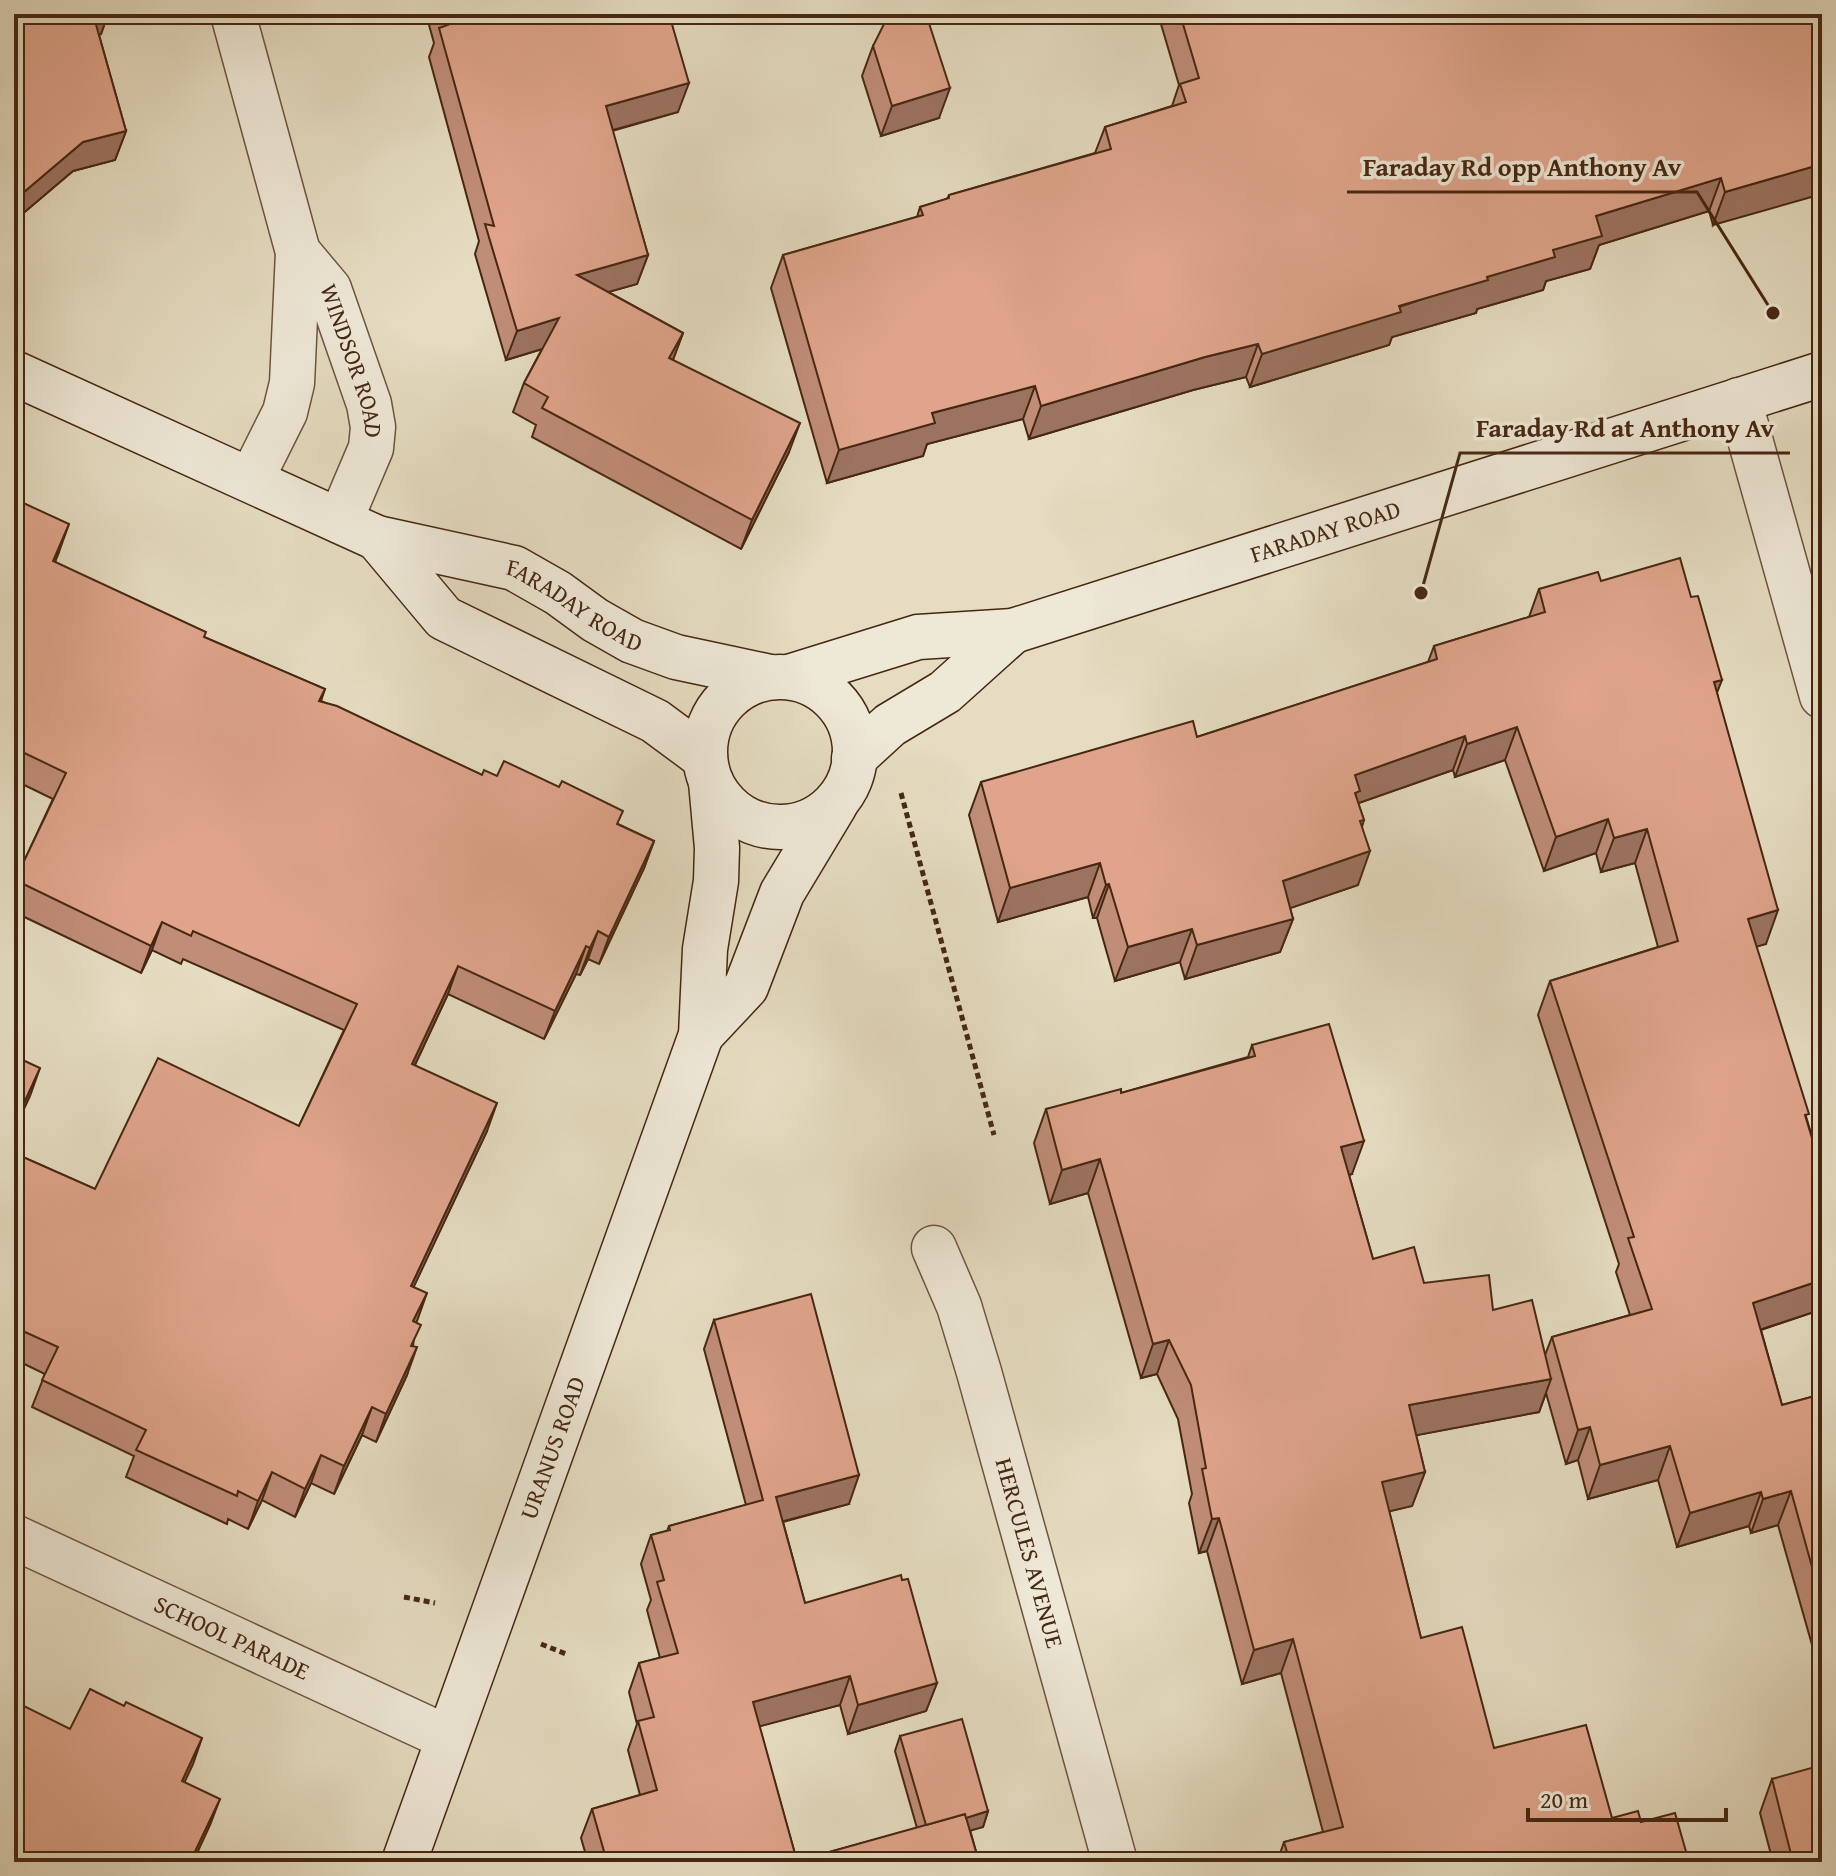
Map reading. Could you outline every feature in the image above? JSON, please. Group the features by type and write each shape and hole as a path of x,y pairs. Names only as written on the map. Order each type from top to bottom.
{"main road":[{"name":"WINDSOR ROAD","path":"233,14 298,252 292,383 285,412 251,480"},
{"name":"WINDSOR ROAD","path":"298,252 329,289 369,404 373,427 358,530"},
{"name":"FARADAY ROAD","path":"14,373 358,530 514,568 632,641 676,657 779,677 918,637 1013,631 1822,374"},
{"path":"1739,400 1822,696"},
{"name":"FARADAY ROAD","path":"358,530 444,618 655,721 708,770"},
{"name":"FARADAY ROAD","path":"847,778 890,725 945,692 1013,631"},
{"path":"779,677 811,683 830,695 845,714 853,735 847,778 820,816 797,825 771,827 747,819 725,804 708,770 707,734 717,711 740,688 779,677"},
{"name":"URANUS ROAD","path":"404,1862 701,1035 705,949 717,859 708,770"},
{"name":"URANUS ROAD","path":"701,1035 746,987 782,893 847,778"},
{"name":"HERCULES AVENUE","path":"934,1248 959,1306 979,1372 1115,1862"},
{"name":"SCHOOL PARADE","path":"14,1537 448,1738"}],"path":[{"path":"899,787 994,1135"}],"building":[{"path":"14,14 93,14 126,131 83,142 24,192 14,180"},
{"path":"444,14 669,14 689,83 606,106 648,255 577,275 683,333 669,358 800,423 752,520 542,408 548,397 524,383 559,318 517,331 485,224 494,226 439,28 448,25"},
{"path":"889,14 926,14 950,88 892,106 873,46"},
{"path":"1180,14 1747,14 1749,23 1779,14 1822,14 1822,164 1725,192 1721,178 1596,216 1602,236 1553,250 1555,257 1399,306 1401,312 1262,354 1258,344 1041,406 1035,386 932,413 935,423 839,450 783,255 923,215 920,207 949,198 949,195 1111,149 1105,127 1186,102 1180,84 1199,78"},
{"path":"19,501 69,524 53,561 206,632 204,637 325,689 319,701 337,706 482,775 484,770 497,776 504,761 559,787 562,781 623,811 617,824 654,841 609,937 598,931 590,948 586,946 555,1011 458,966 412,1064 497,1103 411,1286 427,1293 413,1321 421,1325 411,1346 417,1347 386,1414 372,1407 344,1466 321,1455 305,1489 272,1472 258,1501 238,1491 237,1496 136,1450 146,1430 42,1380 58,1347 14,1327 14,1153 95,1189 158,1058 299,1126 357,1004 193,931 191,936 162,922 151,946 15,880 66,773 14,748 14,511"},
{"path":"1680,558 1691,597 1698,596 1722,680 1714,682 1778,910 1748,919 1809,1114 1805,1115 1822,1171 1822,1231 1815,1233 1822,1255 1822,1280 1753,1303 1782,1405 1822,1394 1822,1603 1791,1491 1763,1499 1761,1492 1690,1513 1670,1446 1600,1465 1590,1427 1578,1430 1552,1337 1652,1309 1628,1238 1634,1237 1550,981 1678,941 1647,829 1614,838 1608,819 1556,837 1517,727 1467,744 1465,736 1355,775 1360,791 1355,793 1364,820 1360,821 1370,851 1283,881 1293,919 1197,945 1192,929 1128,947 1100,863 1010,888 981,782 1193,721 1197,737 1437,659 1434,646 1545,612 1539,589 1598,572 1601,581"},
{"path":"1329,1024 1364,1141 1341,1147 1373,1259 1414,1247 1424,1283 1489,1275 1493,1310 1532,1300 1551,1379 1409,1405 1425,1472 1382,1482 1421,1638 1462,1627 1494,1748 1586,1725 1612,1818 1638,1811 1641,1822 1675,1813 1689,1862 1290,1862 1284,1842 1343,1827 1293,1639 1254,1650 1219,1518 1212,1519 1191,1385 1169,1340 1153,1344 1100,1159 1062,1170 1046,1109 1121,1089 1121,1093 1255,1056 1252,1045"},
{"path":"14,1056 40,1068 14,1125"},
{"path":"811,1294 859,1475 776,1497 805,1603 901,1575 902,1580 908,1579 937,1683 858,1705 850,1676 753,1702 797,1861 965,1814 979,1862 607,1862 592,1809 657,1790 638,1721 654,1717 639,1663 678,1653 657,1582 664,1580 651,1535 670,1530 669,1526 763,1500 714,1320"},
{"path":"90,1689 124,1706 126,1702 202,1738 182,1781 220,1799 190,1862 14,1862 14,1701 70,1729"},
{"path":"962,1719 988,1811 926,1825 900,1736"},
{"path":"1822,1765 1822,1862 1793,1862 1772,1779"}],"place":[{"name":"Faraday Rd opp Anthony Av","path":"1773,313"},
{"name":"Faraday Rd at Anthony Av","path":"1421,593"}]}
